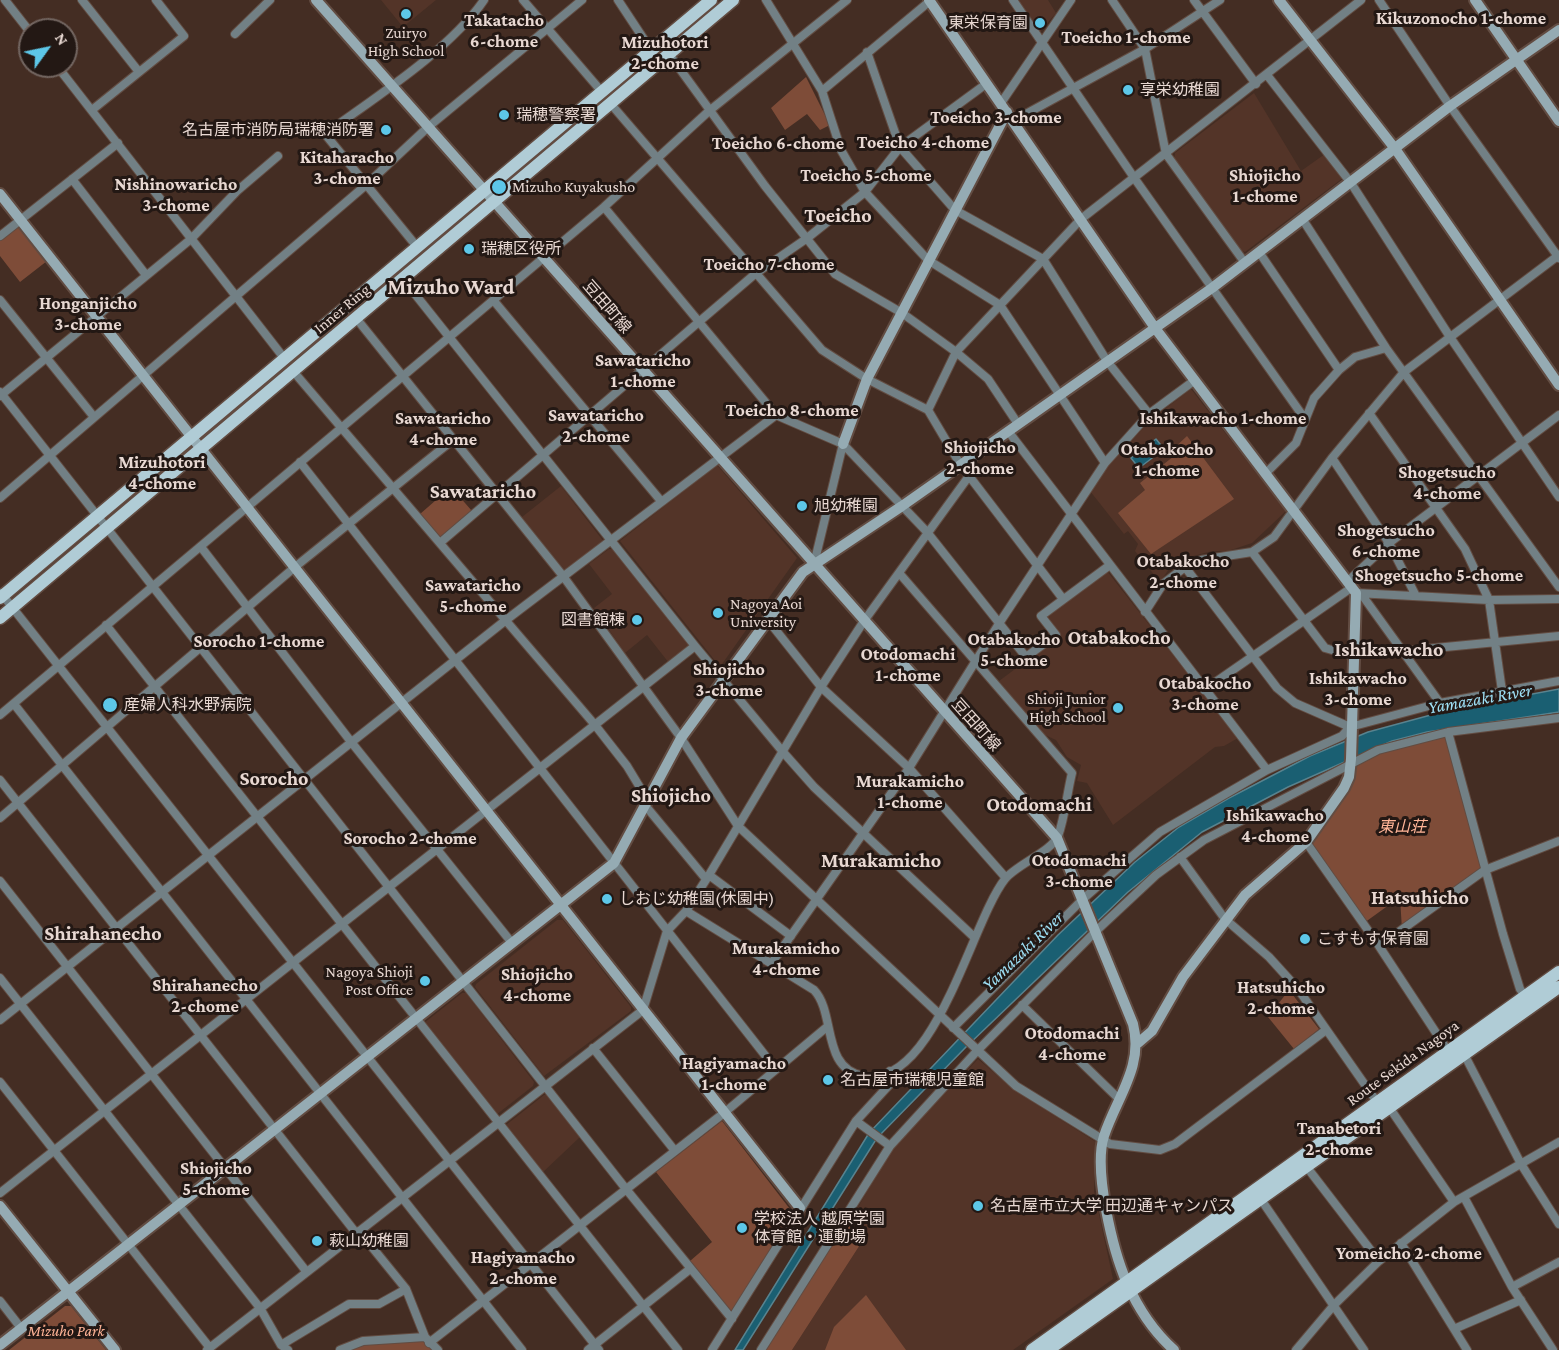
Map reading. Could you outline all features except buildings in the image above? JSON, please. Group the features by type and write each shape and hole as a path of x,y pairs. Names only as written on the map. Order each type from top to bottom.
{"main road":[{"name":"Inner Ring","path":"1,595 99,516 711,0"},
{"name":"Inner Ring","path":"0,618 733,0"},
{"name":"Route Sekida Nagoya","path":"1056,1348 1128,1286 1383,1104 1464,1054 1559,972"},
{"name":"Route Sekida Nagoya","path":"1032,1350 1306,1166 1448,1051 1528,1001 1559,987"}],"street":[{"path":"5,0 19,18"},
{"path":"82,0 139,72"},
{"path":"92,110 184,36 156,0"},
{"path":"235,34 270,0"},
{"name":"豆田町線","path":"316,0 1057,838 1133,1024 1138,1043"},
{"path":"418,248 325,134 392,86 474,15 484,0"},
{"path":"523,0 602,92"},
{"path":"1,495 143,377 366,185 428,128 548,31 582,0"},
{"path":"618,0 651,50"},
{"path":"766,0 822,91 841,150 865,192 928,260 1000,305 1058,396 1105,463"},
{"path":"0,715 495,301 657,161 709,111 847,0"},
{"path":"1013,0 1135,179 1305,419"},
{"path":"814,564 843,444 867,380 1042,41 1071,0"},
{"path":"1112,0 1145,49 1166,154 1245,263"},
{"path":"1194,0 1256,84"},
{"path":"1007,112 1073,88 1145,49 1220,0"},
{"path":"1279,0 1396,150 1559,385"},
{"path":"928,410 956,352 1081,219 1256,84 1352,3 1361,0"},
{"path":"1145,612 1163,584 1185,567 1201,560 1251,552 1274,537 1332,458 1404,372 1559,257 1450,106 1379,0"},
{"path":"1474,0 1559,121"},
{"path":"822,91 930,1 1155,328 1354,590 1404,651 1440,703"},
{"path":"0,1345 614,863 681,738 803,572 902,506 1212,288 1396,150 1450,106 1514,59 1559,30"},
{"path":"867,52 900,147 955,210 1043,259 1107,361 1149,414"},
{"path":"669,54 709,111 835,274 902,313 956,352 988,379 1018,424"},
{"path":"1267,75 1351,183 1450,337 1559,497"},
{"path":"67,78 237,294 284,358"},
{"path":"441,542 755,274 806,239 865,192 900,147 986,84"},
{"path":"610,103 657,161 822,350 867,380 928,410 960,464 1063,599"},
{"path":"0,236 118,143"},
{"path":"278,156 237,191 191,238 1,394 99,516 304,782 626,1189 732,1319"},
{"path":"72,179 146,274"},
{"path":"0,194 800,1208"},
{"path":"604,207 776,415 843,444 927,532 1026,657 1056,635 1041,616 1110,565"},
{"path":"1302,220 1386,348 1559,587"},
{"path":"1259,252 1339,370"},
{"path":"403,279 610,541 783,752 814,787 974,938"},
{"path":"0,300 94,417"},
{"path":"495,301 661,501"},
{"path":"356,318 563,576 681,738 738,826 1016,1086 1118,1147 1160,1150 1175,1144 1326,1030"},
{"path":"1266,473 1296,443 1314,398 1339,370 1363,354 1386,348"},
{"path":"293,371 595,725 627,766 646,801 708,877 791,936"},
{"path":"771,964 909,768 1000,622 1105,463 1149,414 1195,380"},
{"path":"1369,412 1465,549 1489,600 1502,691"},
{"path":"0,1020 304,782 506,620 776,415"},
{"path":"1204,690 1354,590 1389,543 1559,415"},
{"path":"1008,432 1267,770"},
{"path":"0,818 295,567 454,439"},
{"path":"1332,458 1389,543 1416,596"},
{"path":"300,462 775,1068"},
{"path":"0,1082 208,1349 642,1010 667,931 686,911 708,877 821,687 864,621 969,476"},
{"path":"201,547 352,743 512,943"},
{"path":"1251,552 1325,648 1353,656"},
{"path":"1185,567 1277,688 1295,703 1350,727"},
{"path":"686,911 814,990 821,997 831,1043 847,1068 855,1073 873,1076 890,1071 910,1056 928,1036 941,1017 974,938 1006,878 1057,838 1071,773 900,574"},
{"path":"1354,590 1489,600 1559,599"},
{"path":"1174,1350 1158,1336 1128,1286 1106,1211 1102,1169 1103,1138 1135,1062 1138,1043 1152,1031 1183,977 1225,919 1266,874 1306,842 1344,788 1350,761 1354,590"},
{"path":"1,595 531,1264 594,1348 690,1269"},
{"path":"767,619 821,687 909,768 1006,878"},
{"path":"106,625 678,1350"},
{"path":"1404,651 1559,636"},
{"path":"0,1192 695,646"},
{"path":"954,1029 1084,901 1160,832 1267,770 1341,736 1350,727 1440,703 1559,681"},
{"path":"14,704 522,1350"},
{"path":"761,1350 888,1145 976,1050 1095,929 1180,857 1204,840 1350,761 1378,750 1448,732 1559,718"},
{"path":"1448,732 1503,934 1528,1001"},
{"path":"0,780 274,1130 405,1288 427,1340 438,1350"},
{"path":"1379,946 1485,870 1559,841"},
{"path":"1306,842 1379,946 1448,1051"},
{"path":"1180,857 1225,919 1283,973 1454,1202"},
{"path":"0,881 306,1271"},
{"path":"0,978 180,1204 260,1308 284,1347 349,1304 379,1304 405,1288"},
{"path":"1022,1005 1119,1099"},
{"path":"340,1350 363,1341 427,1340 531,1264 724,1113 828,1026"},
{"path":"593,1048 675,1151"},
{"path":"1464,1054 1521,1164 1559,1224"},
{"path":"712,1350 800,1208 858,1122 890,1084 890,1071"},
{"path":"858,1122 888,1145"},
{"path":"1296,1350 1334,1305 1378,1261 1454,1202 1559,1142"},
{"path":"1306,1166 1378,1261"},
{"path":"1464,1197 1512,1287 1553,1350"},
{"path":"1260,1198 1364,1350"},
{"path":"0,1206 115,1350"},
{"path":"1401,1244 1467,1350"},
{"path":"1512,1287 1559,1262"},
{"path":"1454,1329 1521,1300"},
{"path":"0,1301 21,1328"}],"shaded area":[{"name":"Zuiryo High School","path":"381,0 436,0 403,27"},
{"name":"東栄保育園","path":"1016,0 1048,0 1056,13 1039,33"},
{"path":"1254,93 1301,171 1325,154 1343,178 1245,252 1241,251 1174,160 1175,153"},
{"path":"1191,389 1286,511 1252,543 1228,551 1212,551 1182,559 1171,566 1160,582 1135,551 1138,544 1128,531 1124,534 1090,491 1107,466 1152,419"},
{"name":"Nagoya Aoi University","path":"717,465 797,558 720,667 620,541"},
{"path":"561,486 604,542 567,569 564,569 522,517"},
{"name":"Nagoya Aoi University","path":"609,549 613,549 688,644 688,649 669,663 647,635 625,653 594,608 612,594 589,564"},
{"name":"Shioji Junior High School","path":"1107,571 1238,738 1224,746 1215,747 1113,825 1087,783 1077,781 1081,765 1067,757 1056,740 1045,735 999,681 1058,637 1047,619 1048,615"},
{"path":"557,920 563,920 631,1007 631,1011 544,1076 475,987"},
{"path":"462,993 466,993 534,1082 533,1086 496,1115 424,1023"},
{"name":"名古屋市立大学 田辺通キャンパス","path":"978,1059 1014,1090 1096,1142 1094,1191 1113,1279 1013,1350 792,1350 867,1234 850,1221 893,1147"},
{"path":"547,1095 580,1137 542,1173 506,1125"}],"green space":[{"path":"806,77 830,125 820,130 807,114 785,130 771,108"},
{"path":"19,226 47,261 20,282 0,256 0,241"},
{"path":"1187,436 1234,499 1151,554 1118,513 1145,490 1140,483 1174,456 1171,451"},
{"path":"451,487 472,511 440,538 420,514"},
{"name":"東山荘","path":"1448,732 1485,870 1402,930 1400,897 1364,923 1306,842 1344,788 1351,759"},
{"path":"1289,990 1319,1029 1294,1049 1268,1017"},
{"name":"学校法人 越原学園 体育館・運動場","path":"722,1121 793,1213 731,1313 690,1261 712,1242 656,1172"},
{"path":"846,1219 867,1234 792,1350 764,1350"},
{"path":"866,1295 906,1350 825,1350 834,1327"},
{"name":"Mizuho Park","path":"65,1306 71,1306 106,1350 9,1350"},
{"path":"425,1337 438,1350 340,1350 363,1341"}],"water":[{"path":"1156,439 1164,449 1139,468 1131,458"},
{"path":"1559,689 1559,712 1427,732 1392,741 1288,787 1202,832 1128,892 966,1047 877,1138 743,1350 735,1350 869,1133 1058,935 1135,862 1179,827 1229,798 1310,756 1368,732 1453,709"}],"place":[{"name":"Zuiryo High School","path":"406,14"},
{"name":"東栄保育園","path":"1040,23"},
{"name":"享栄幼稚園","path":"1128,90"},
{"name":"瑞穂警察署","path":"504,115"},
{"name":"名古屋市消防局瑞穂消防署","path":"386,130"},
{"name":"Mizuho Kuyakusho","path":"499,187"},
{"name":"瑞穂区役所","path":"469,249"},
{"name":"旭幼稚園","path":"802,506"},
{"name":"Nagoya Aoi University","path":"718,613"},
{"name":"図書館棟","path":"637,620"},
{"name":"産婦人科水野病院","path":"110,705"},
{"name":"Shioji Junior High School","path":"1118,708"},
{"name":"しおじ幼稚園(休園中)","path":"607,899"},
{"name":"こすもす保育園","path":"1305,939"},
{"name":"Nagoya Shioji Post Office","path":"425,981"},
{"name":"名古屋市瑞穂児童館","path":"828,1080"},
{"name":"名古屋市立大学 田辺通キャンパス","path":"978,1206"},
{"name":"学校法人 越原学園 体育館・運動場","path":"742,1228"},
{"name":"萩山幼稚園","path":"317,1241"}],"district":[{"name":"Kikuzonocho 1-chome","path":"1461,18"},
{"name":"Takatacho 6-chome","path":"504,30"},
{"name":"Toeicho 1-chome","path":"1126,37"},
{"name":"Mizuhotori 2-chome","path":"665,52"},
{"name":"Toeicho 3-chome","path":"996,117"},
{"name":"Toeicho 4-chome","path":"923,142"},
{"name":"Toeicho 6-chome","path":"778,143"},
{"name":"Kitaharacho 3-chome","path":"347,167"},
{"name":"Toeicho 5-chome","path":"866,175"},
{"name":"Shiojicho 1-chome","path":"1265,186"},
{"name":"Nishinowaricho 3-chome","path":"176,194"},
{"name":"Toeicho","path":"838,216"},
{"name":"Toeicho 7-chome","path":"769,264"},
{"name":"Mizuho Ward","path":"451,287"},
{"name":"Honganjicho 3-chome","path":"88,313"},
{"name":"Sawataricho 1-chome","path":"643,370"},
{"name":"Toeicho 8-chome","path":"792,410"},
{"name":"Ishikawacho 1-chome","path":"1223,418"},
{"name":"Sawataricho 2-chome","path":"596,425"},
{"name":"Sawataricho 4-chome","path":"443,428"},
{"name":"Shiojicho 2-chome","path":"980,457"},
{"name":"Otabakocho 1-chome","path":"1167,459"},
{"name":"Mizuhotori 4-chome","path":"162,472"},
{"name":"Shogetsucho 4-chome","path":"1447,482"},
{"name":"Sawataricho","path":"483,492"},
{"name":"Shogetsucho 6-chome","path":"1386,540"},
{"name":"Otabakocho 2-chome","path":"1183,571"},
{"name":"Shogetsucho 5-chome","path":"1439,575"},
{"name":"Sawataricho 5-chome","path":"473,595"},
{"name":"Otabakocho","path":"1119,638"},
{"name":"Sorocho 1-chome","path":"259,641"},
{"name":"Otabakocho 5-chome","path":"1014,649"},
{"name":"Ishikawacho","path":"1389,650"},
{"name":"Otodomachi 1-chome","path":"908,664"},
{"name":"Shiojicho 3-chome","path":"729,679"},
{"name":"Ishikawacho 3-chome","path":"1358,688"},
{"name":"Otabakocho 3-chome","path":"1205,693"},
{"name":"Sorocho","path":"274,779"},
{"name":"Murakamicho 1-chome","path":"910,791"},
{"name":"Shiojicho","path":"671,796"},
{"name":"Otodomachi","path":"1039,805"},
{"name":"Ishikawacho 4-chome","path":"1275,825"},
{"name":"Sorocho 2-chome","path":"410,838"},
{"name":"Murakamicho","path":"881,861"},
{"name":"Otodomachi 3-chome","path":"1079,870"},
{"name":"Hatsuhicho","path":"1420,898"},
{"name":"Shirahanecho","path":"103,934"},
{"name":"Murakamicho 4-chome","path":"786,958"},
{"name":"Shiojicho 4-chome","path":"537,984"},
{"name":"Shirahanecho 2-chome","path":"205,995"},
{"name":"Hatsuhicho 2-chome","path":"1281,997"},
{"name":"Otodomachi 4-chome","path":"1072,1043"},
{"name":"Hagiyamacho 1-chome","path":"734,1073"},
{"name":"Tanabetori 2-chome","path":"1339,1138"},
{"name":"Shiojicho 5-chome","path":"216,1178"},
{"name":"Yomeicho 2-chome","path":"1409,1253"},
{"name":"Hagiyamacho 2-chome","path":"523,1267"}],"water label":[{"name":"Yamazaki River","path":"1480,699"},
{"name":"Yamazaki River","path":"1023,951"}]}
